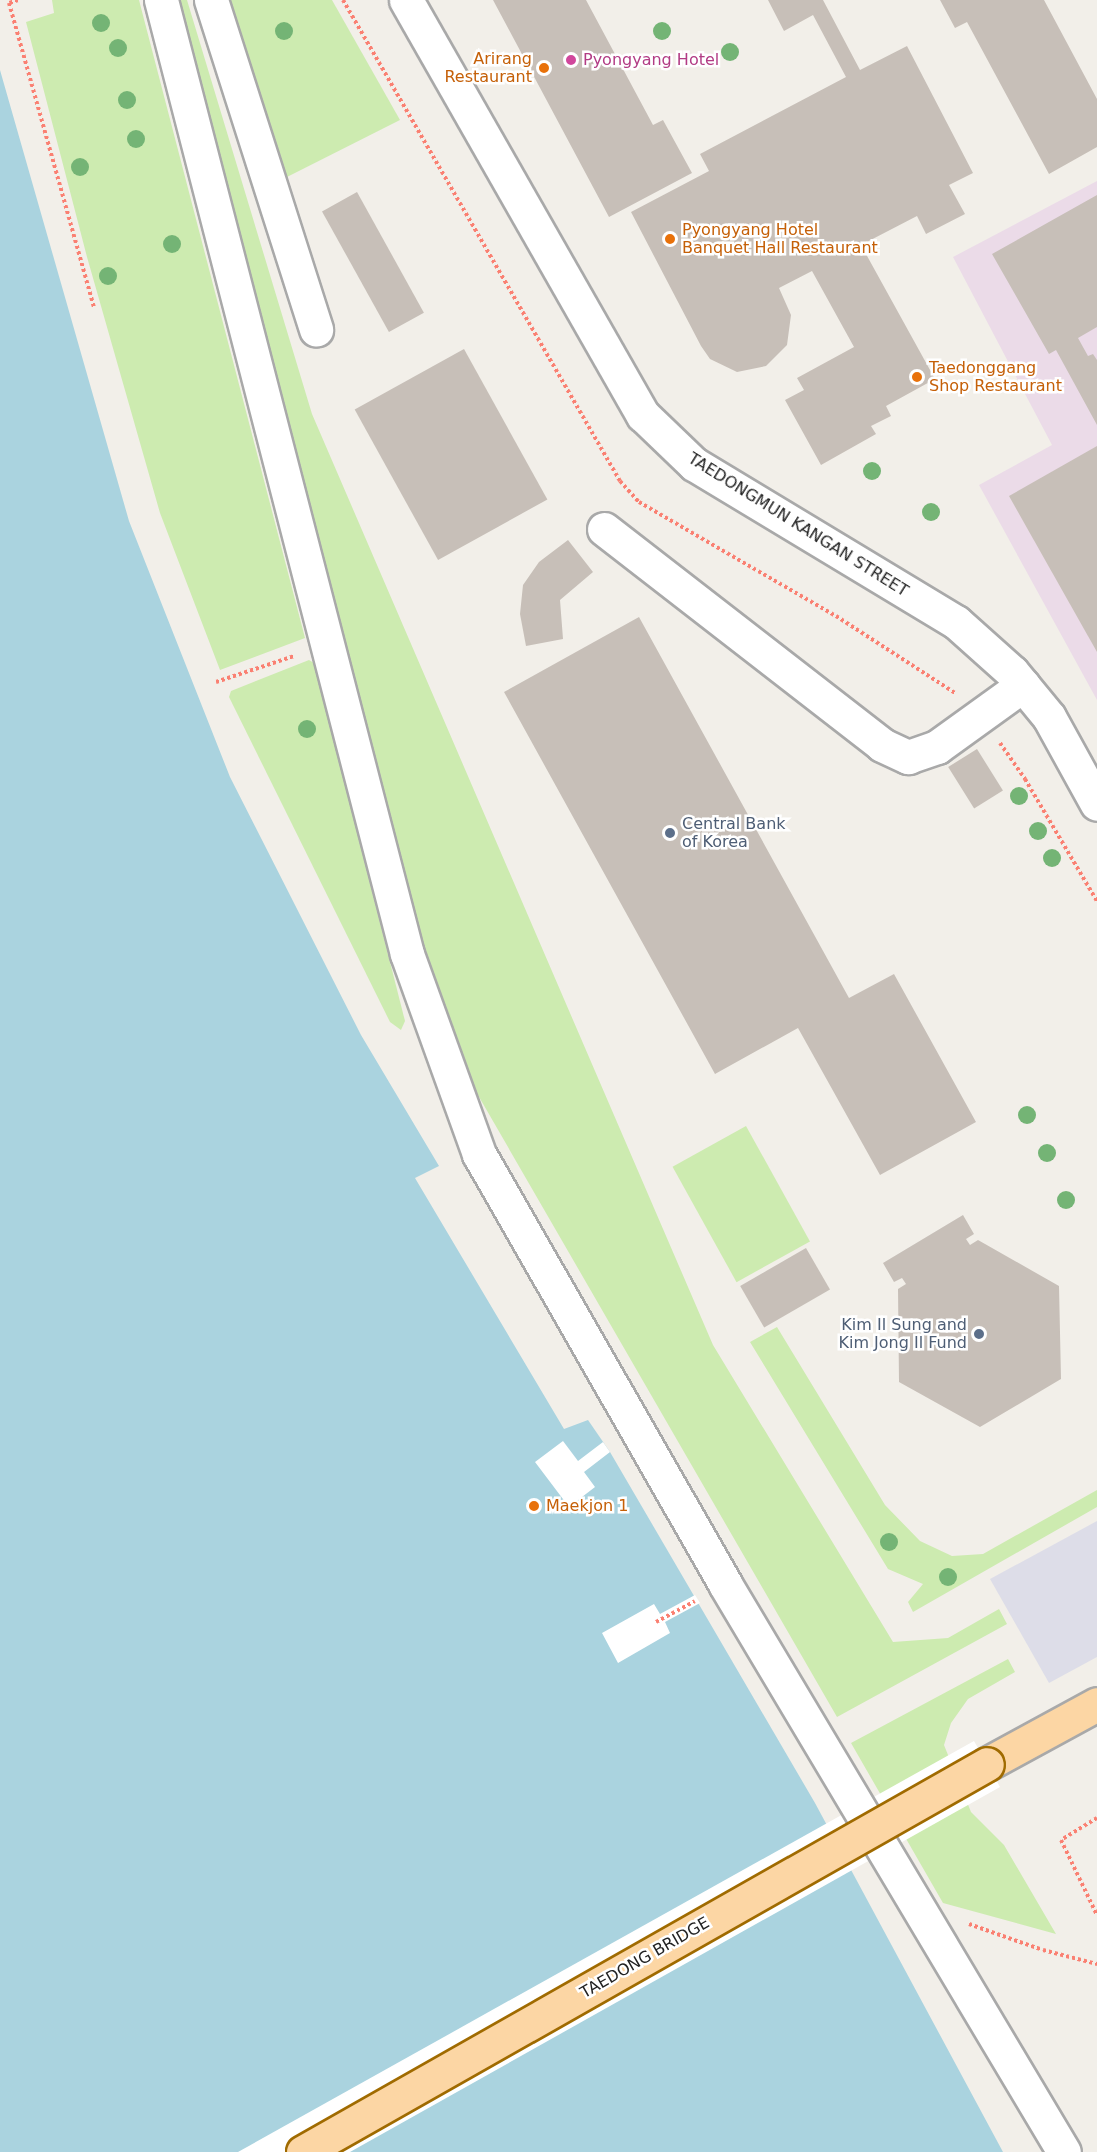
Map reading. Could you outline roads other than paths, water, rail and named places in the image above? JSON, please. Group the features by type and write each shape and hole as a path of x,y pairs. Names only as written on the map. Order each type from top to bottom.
{"main road":[{"name":"TAEDONG BRIDGE","path":"303,2152 1097,1704"}],"street":[{"path":"161,0 407,954 479,1154 725,1584 920,1907 1064,2152"},
{"path":"211,0 316,330"},
{"name":"TAEDONGMUN KANGAN STREET","path":"406,0 643,414 694,464 956,622 1023,685 1048,717 1097,804"},
{"path":"604,529 882,745 908,757 938,747 1023,685"}],"water":[{"path":"0,70 129,521 230,777 361,1035 439,1166 415,1178 564,1429 588,1420 610,1452 815,1803 1003,2152 0,2152"}],"place":[{"name":"Pyongyang Hotel","path":"571,60"},
{"name":"Arirang Restaurant","path":"544,68"},
{"name":"Pyongyang Hotel Banquet Hall Restaurant","path":"670,239"},
{"name":"Taedonggang Shop Restaurant","path":"917,377"},
{"name":"Central Bank of Korea","path":"670,833"},
{"name":"Kim Il Sung and Kim Jong Il Fund","path":"979,1334"},
{"name":"Maekjon 1","path":"534,1506"}]}
